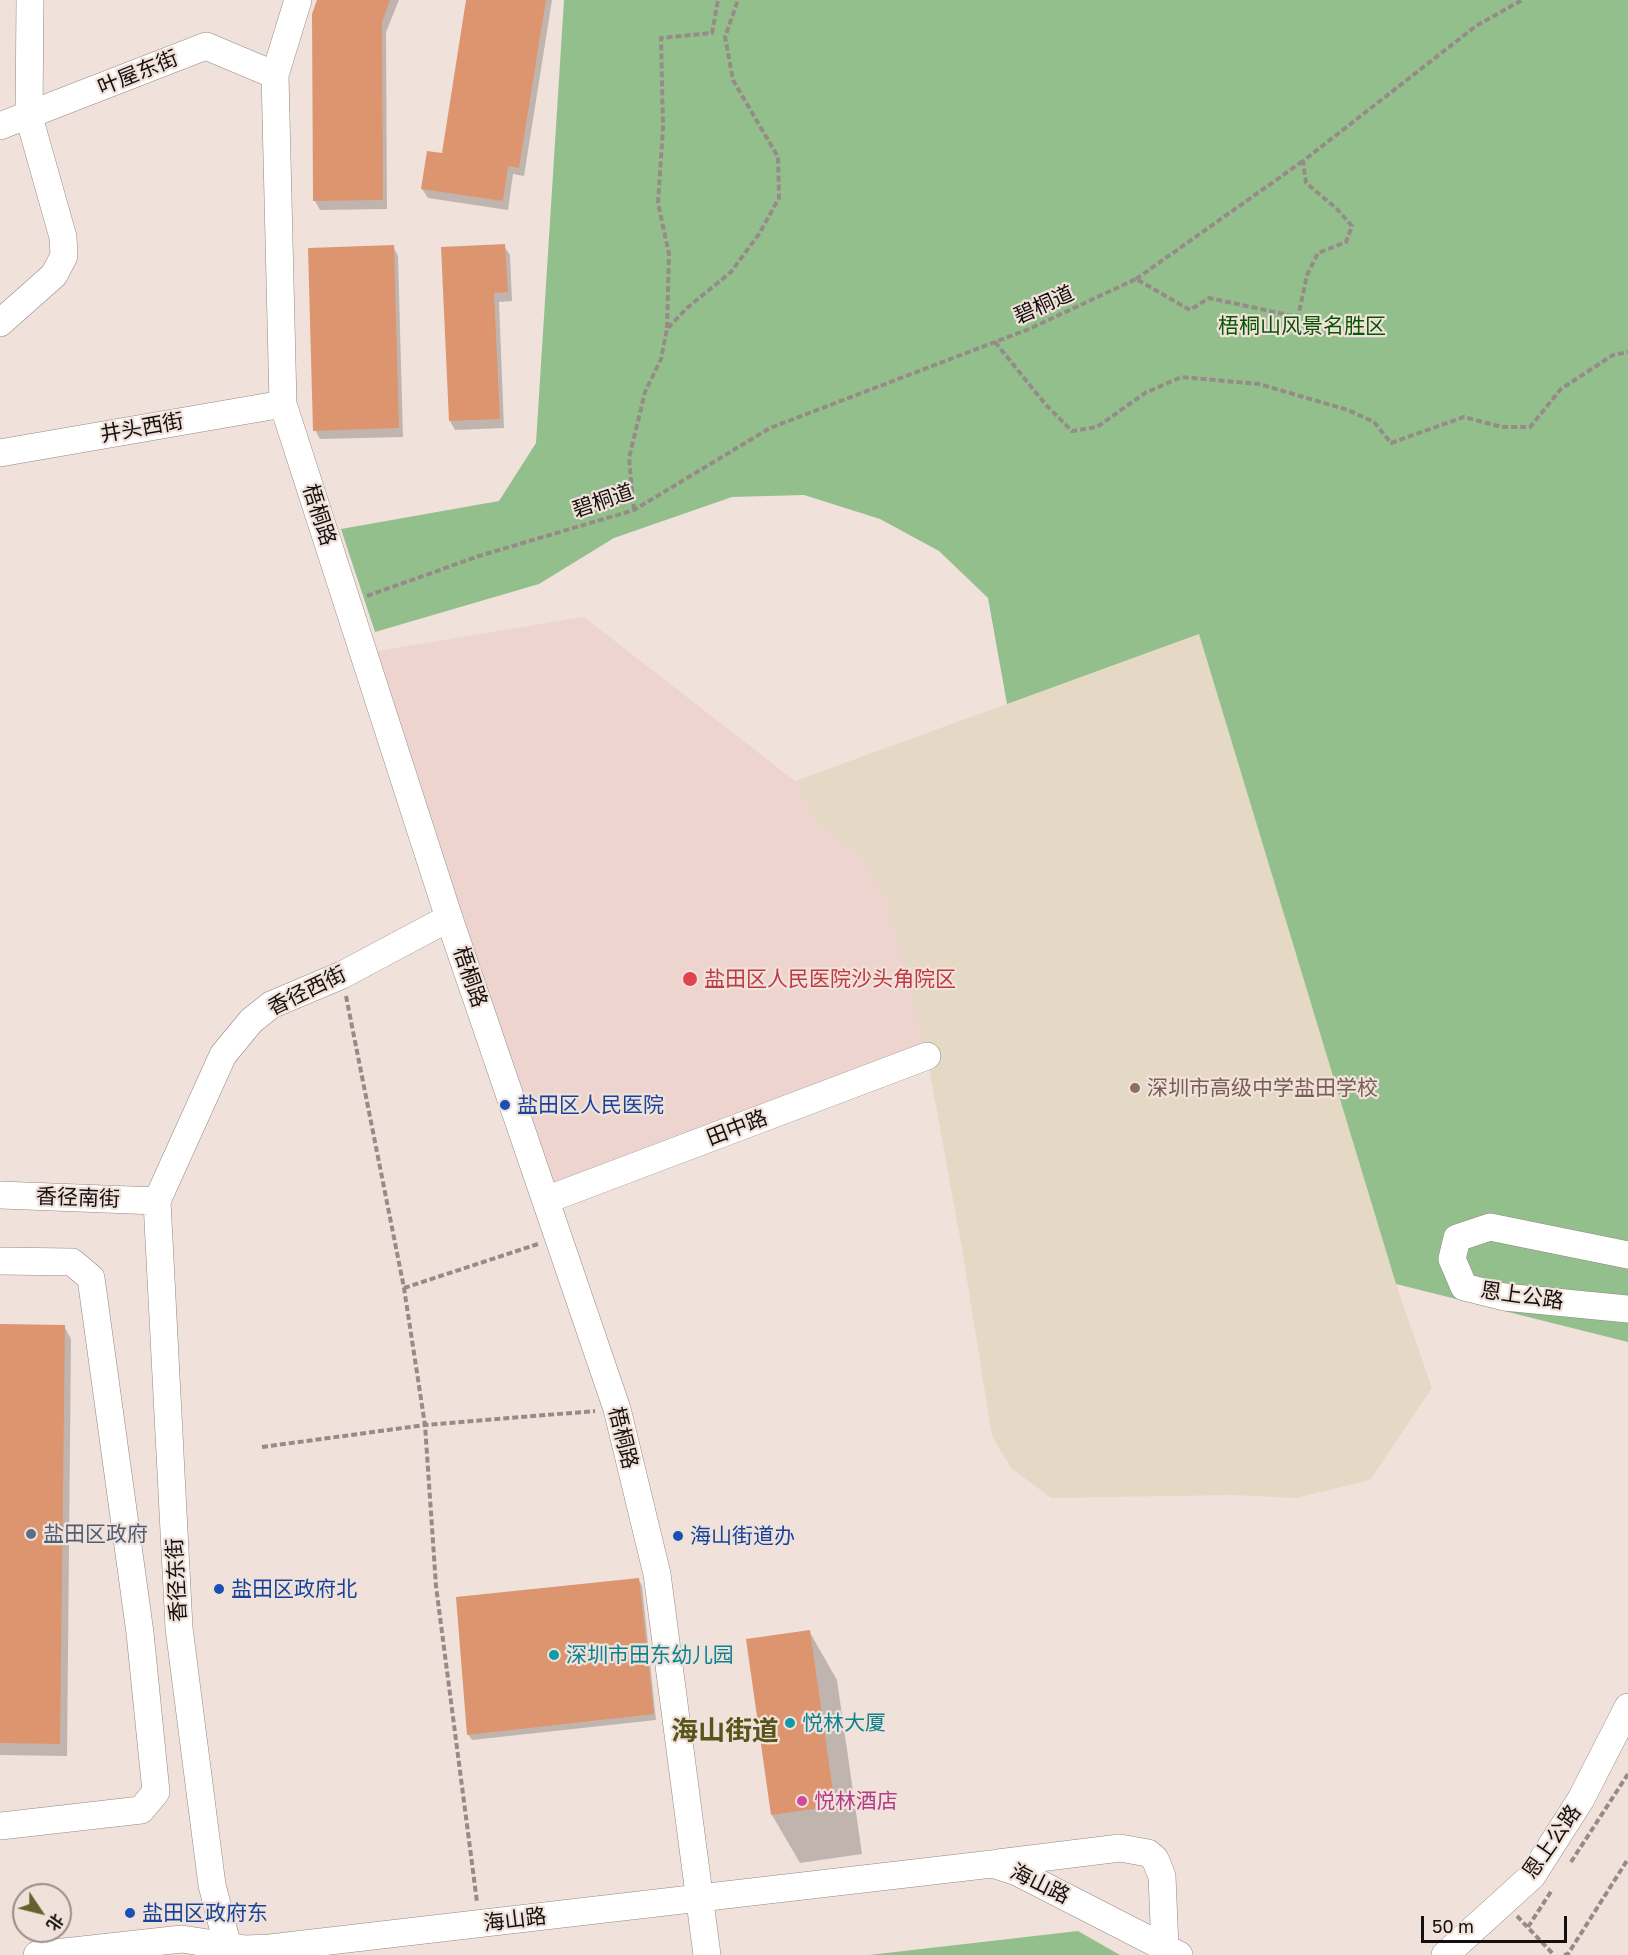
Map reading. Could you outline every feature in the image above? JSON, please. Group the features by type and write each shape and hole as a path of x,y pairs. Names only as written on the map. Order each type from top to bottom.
{"street":[{"path":"0,323 54,275 64,256 63,237 29,117 30,0"},
{"name":"梧桐路","path":"298,0 275,75 283,404 450,918 617,1409 657,1574 707,1955"},
{"name":"叶屋东街","path":"0,126 29,117 206,46 275,75"},
{"name":"井头西街","path":"0,453 283,404"},
{"name":"香径西街","path":"157,1201 223,1055 251,1021 271,1005 342,975 450,918"},
{"name":"田中路","path":"546,1200 927,1056"},
{"name":"香径南街","path":"0,1195 157,1201"},
{"name":"香径东街","path":"157,1201 179,1628 212,1886 238,1951"},
{"name":"恩上公路","path":"1628,1255 1490,1227 1457,1238 1452,1259 1464,1287 1504,1297 1628,1309"},
{"path":"0,1261 72,1262 91,1278 140,1633 156,1792 141,1810 0,1826"},
{"path":"140,1633 179,1628"},
{"name":"恩上公路","path":"1445,1955 1533,1876 1581,1799 1628,1707"},
{"name":"海山路","path":"352,1955 1119,1848 1148,1853 1155,1859 1162,1876 1172,1951"},
{"name":"海山路","path":"992,1864 1017,1872 1078,1902"},
{"name":"海山路","path":"38,1955 171,1940 193,1940 238,1951 480,1924 1008,1882 1034,1886 1078,1902"},
{"path":"1078,1902 1172,1951"}],"path":[{"path":"634,510 629,458 645,392 661,359 667,329 669,254 658,203 663,128 661,38 712,33 718,0"},
{"path":"667,329 687,308 731,272 759,234 779,198 778,157 734,80 725,37 738,0"},
{"path":"1136,279 1190,310 1209,298 1298,317 1306,275 1318,253 1346,243 1352,226 1336,208 1306,183 1303,161 1476,26 1522,0"},
{"name":"碧桐道","path":"363,597 479,556 634,510 771,428 1029,329 1136,279 1303,161"},
{"path":"995,342 1046,405 1072,430 1097,427 1145,393 1181,377 1259,384 1348,410 1374,422 1391,443 1464,417 1502,427 1530,426 1561,389 1613,355 1628,352"},
{"path":"342,975 404,1288 425,1425 436,1586 480,1924"},
{"path":"404,1288 558,1237"},
{"path":"262,1447 425,1425 617,1409"},
{"path":"1565,1870 1628,1774"},
{"path":"1564,1955 1568,1954 1628,1859"},
{"path":"1528,1927 1553,1889"},
{"path":"1503,1902 1554,1955"}],"shaded area":[{"name":"盐田区人民医院沙头角院区","path":"584,617 795,781 818,826 863,859 889,903 927,1056 546,1200 364,653"},
{"name":"深圳市高级中学盐田学校","path":"1199,634 1396,1284 1432,1388 1370,1480 1296,1498 1233,1495 1051,1498 1011,1468 992,1436 962,1249 927,1056 863,859 818,826 795,781"}],"green space":[{"name":"梧桐山风景名胜区","path":"564,0 1628,0 1628,1342 1396,1284 1199,634 1007,704 988,598 939,551 880,519 804,495 732,497 614,538 539,584 375,632 341,529 499,501 536,443"},
{"path":"1078,1931 1120,1955 869,1955"}],"building":[{"path":"317,0 390,0 382,22 383,200 313,201 312,14"},
{"path":"466,0 546,0 519,168 508,166 503,201 421,189 427,151 442,153"},
{"path":"505,244 508,292 494,293 500,419 449,421 441,247"},
{"path":"394,245 399,428 313,431 308,248"},
{"name":"盐田区政府","path":"0,1324 65,1325 60,1744 0,1743"},
{"name":"深圳市田东幼儿园","path":"639,1578 654,1714 467,1735 456,1597"},
{"name":"悦林大厦","path":"810,1630 835,1806 771,1815 746,1639"}],"place":[{"name":"盐田区人民医院沙头角院区","path":"690,979"},
{"name":"深圳市高级中学盐田学校","path":"1135,1088"},
{"name":"盐田区人民医院","path":"505,1105"},
{"name":"盐田区政府","path":"31,1534"},
{"name":"海山街道办","path":"678,1536"},
{"name":"盐田区政府北","path":"219,1589"},
{"name":"深圳市田东幼儿园","path":"554,1655"},
{"name":"悦林大厦","path":"790,1723"},
{"name":"悦林酒店","path":"802,1801"},
{"name":"盐田区政府东","path":"130,1913"}],"district":[{"name":"海山街道","path":"725,1731"}]}
